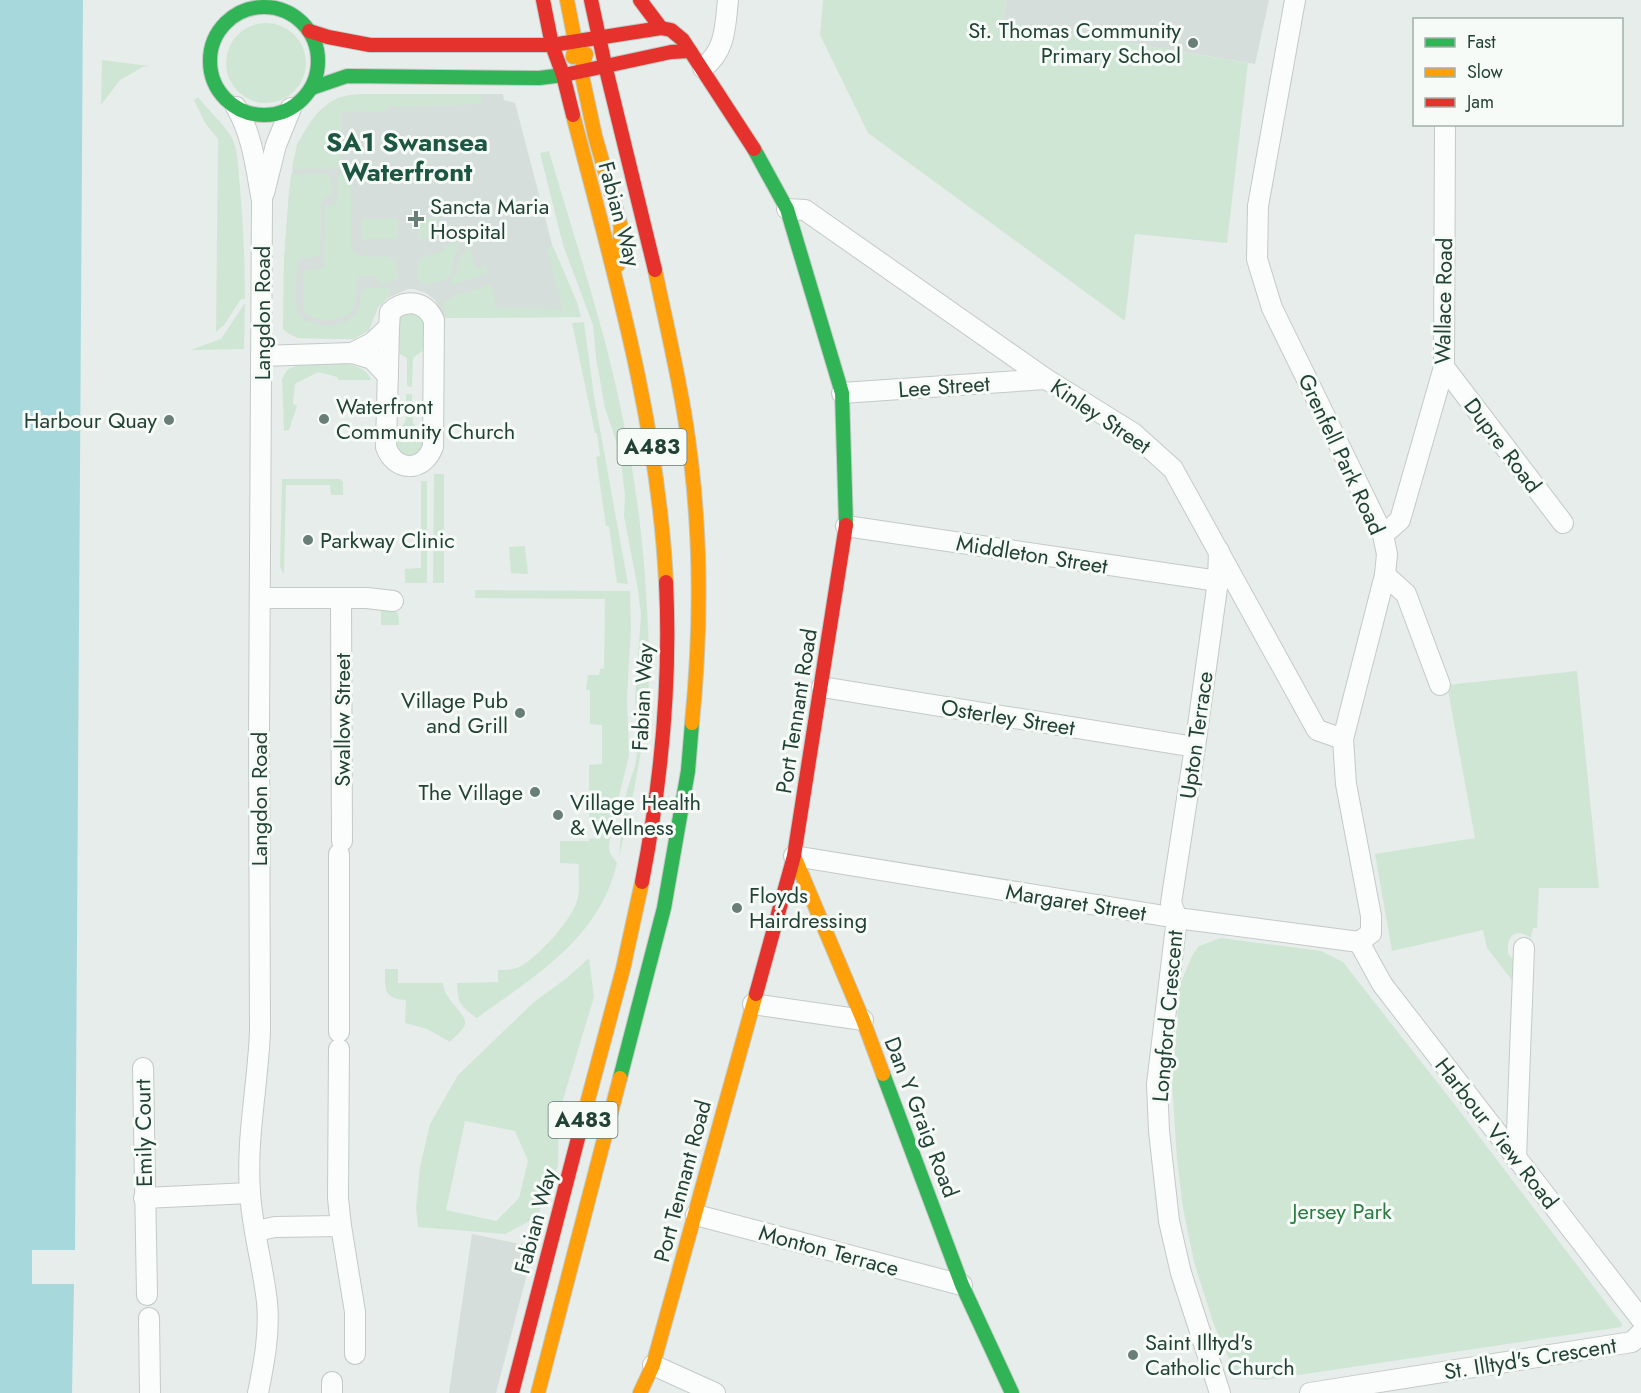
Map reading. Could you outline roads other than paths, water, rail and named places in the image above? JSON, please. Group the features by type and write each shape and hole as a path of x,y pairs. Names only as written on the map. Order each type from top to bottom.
{"main road":[{"path":"237,14 243,0"},
{"name":"Fabian Way","path":"512,1393 633,929 650,834 666,708 668,660 664,544 654,463 640,380 617,284 552,45 543,0"},
{"path":"562,75 570,66 576,41 567,0"},
{"name":"Fabian Way","path":"538,1393 664,908 688,771 697,673 695,503 685,418 650,242 591,0"},
{"name":"Port Tennant Road","path":"640,0 661,28 671,30 683,40 748,138 787,209 842,393 846,526 794,856 696,1215 652,1365 640,1393"},
{"path":"282,5 309,32 316,45 317,74 312,88 299,103 278,114 263,116 236,107 219,92 213,80 211,53 215,39 224,25 237,14 260,7 282,5"},
{"path":"309,32 370,45 552,45 661,28"},
{"path":"599,37 586,53 581,71 595,136 621,227 617,284"},
{"path":"312,88 347,76 539,78 672,52 690,51"},
{"name":"Dan Y Graig Road","path":"794,856 863,1020 962,1284 1012,1393"}],"street":[{"path":"703,69 719,51 724,35 728,0"},
{"name":"Grenfell Park Road","path":"1295,0 1258,206 1257,259 1272,308 1383,535 1387,554 1385,575 1342,739 1346,784 1371,916 1371,933 1359,942"},
{"name":"Langdon Road","path":"236,107 245,123 252,147 262,201 259,731 261,1031 249,1142 250,1193 267,1302 267,1344 258,1393"},
{"name":"Langdon Road","path":"262,201 276,145 291,108"},
{"name":"Wallace Road","path":"1383,535 1400,520 1444,367 1445,126"},
{"name":"Kinley Street","path":"787,209 805,210 1046,379 1133,433 1173,469 1317,730 1342,739"},
{"path":"410,302 423,306 434,320 434,447 429,458 422,464 409,466 396,462 389,456 386,447 388,327 390,312 398,305 410,302"},
{"path":"352,353 372,343 388,327"},
{"path":"261,356 352,353 372,360 388,376"},
{"name":"Dupre Road","path":"1444,367 1563,523"},
{"name":"Lee Street","path":"842,393 1046,379"},
{"name":"Middleton Street","path":"846,526 1175,577 1218,581"},
{"name":"Upton Terrace","path":"1177,918 1171,903 1218,581 1219,551"},
{"path":"1385,575 1407,594 1440,685"},
{"path":"261,598 367,598 393,601"},
{"name":"Swallow Street","path":"341,598 338,1198 340,1226 355,1312 355,1354"},
{"name":"Osterley Street","path":"822,687 1195,747"},
{"name":"Margaret Street","path":"794,856 1177,918 1359,942"},
{"name":"Longford Crescent","path":"1177,918 1157,1084 1159,1131 1169,1221 1181,1273 1220,1393"},
{"name":"Harbour View Road","path":"1359,942 1382,984 1641,1319"},
{"path":"1516,1158 1524,948"},
{"path":"753,1004 863,1020"},
{"name":"Emily Court","path":"142,1068 147,1295"},
{"name":"Emily Court","path":"144,1198 250,1193"},
{"name":"Monton Terrace","path":"696,1215 962,1284"},
{"path":"256,1230 275,1227 340,1226"},
{"path":"149,1318 150,1393"},
{"name":"St. Illtyd's Crescent","path":"1310,1393 1632,1342 1641,1334"},
{"path":"652,1365 715,1393"}],"water":[{"path":"0,0 83,0 75,1250 32,1250 32,1284 74,1284 72,1393 0,1393"}],"place":[{"name":"St. Thomas Community Primary School","path":"1193,43"},
{"name":"Sancta Maria Hospital","path":"416,219"},
{"name":"Waterfront Community Church","path":"324,419"},
{"name":"Harbour Quay","path":"169,420"},
{"name":"Parkway Clinic","path":"308,540"},
{"name":"Village Pub and Grill","path":"520,713"},
{"name":"The Village","path":"535,792"},
{"name":"Village Health & Wellness","path":"558,815"},
{"name":"Floyds Hairdressing","path":"737,908"},
{"name":"Saint Illtyd's Catholic Church","path":"1133,1355"}],"district":[{"name":"SA1 Swansea Waterfront","path":"407,157"}],"park label":[{"name":"Jersey Park","path":"1342,1211"}]}
